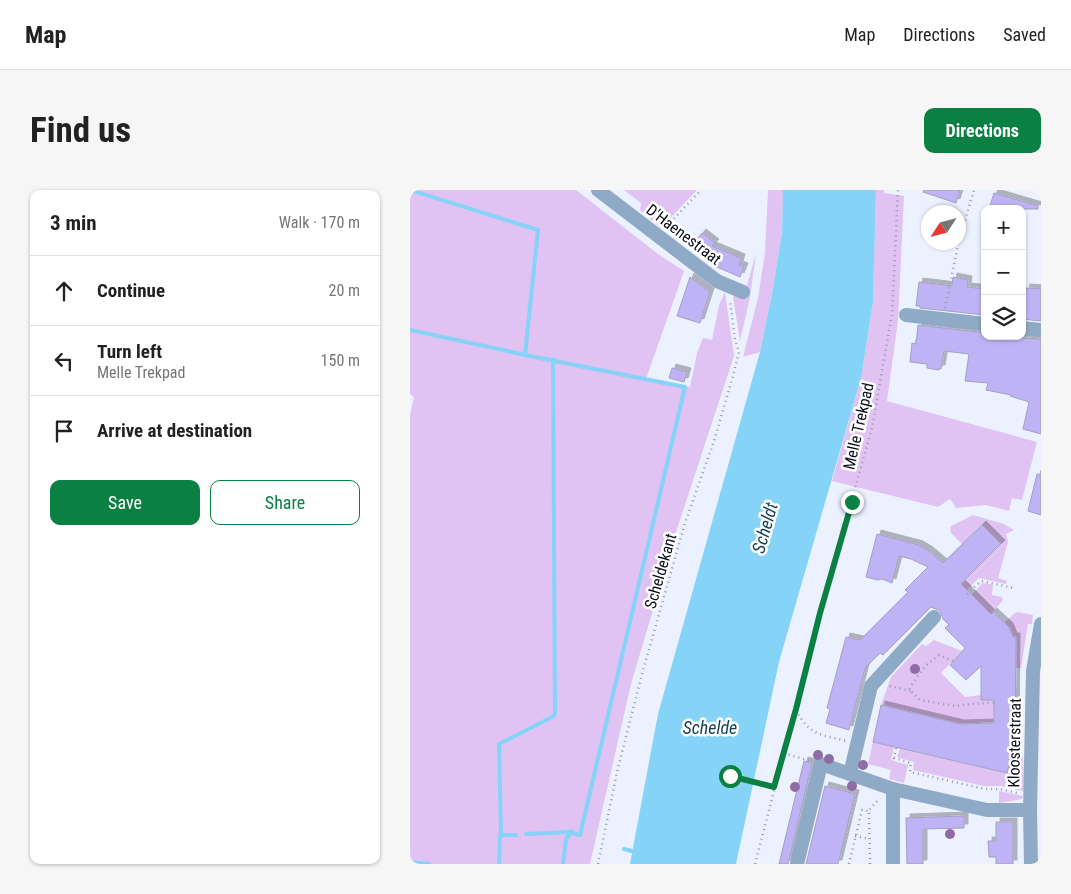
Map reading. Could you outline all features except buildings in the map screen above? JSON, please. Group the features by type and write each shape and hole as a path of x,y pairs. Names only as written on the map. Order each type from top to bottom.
{"street":[{"name":"D'Haenestraat","path":"598,190 717,281 743,292"},
{"path":"906,315 981,324"},
{"path":"1026,328 1041,330"},
{"path":"850,774 870,686 934,617"},
{"name":"Kloosterstraat","path":"1031,864 1030,803 1033,671 1041,624"},
{"path":"797,864 821,764 887,787 987,810 1030,803"},
{"path":"887,787 893,864"}],"path":[{"path":"657,236 701,190"},
{"name":"Melle Trekpad","path":"755,864 820,613 872,428 892,314 898,190"},
{"path":"943,319 960,240 974,190"},
{"name":"Scheldekant","path":"598,864 617,772 642,674 685,523 726,400 739,352 735,340 726,286"},
{"path":"968,594 981,580 1014,588"},
{"path":"953,661 939,655 925,666 910,688 920,700 956,706 962,704 994,703"},
{"path":"879,677 886,685 913,692"},
{"path":"796,709 802,720 815,733 857,744"},
{"path":"896,748 894,758 911,763 910,772 985,789 1000,789 1030,803"},
{"path":"783,753 821,764"},
{"path":"730,776 774,787"},
{"path":"870,864 869,811 883,795 887,787"},
{"path":"849,864 862,810 869,811"},
{"path":"860,816 869,818"},
{"path":"855,836 869,840"}],"shaded area":[{"path":"410,190 576,190 658,254 684,271 646,379 690,387 697,353 703,338 712,340 719,305 725,292 734,356 678,526 631,684 590,864 410,864 410,415 414,397 410,394"},
{"path":"624,190 697,190 661,228 640,210 641,203"},
{"path":"768,190 783,190 782,232 760,352 743,357 758,298 765,252"},
{"path":"876,190 884,190 884,193 904,196 898,321 887,401 1037,442 1022,500 1012,498 1009,511 986,505 956,508 950,499 938,507 832,481 861,378 873,302"},
{"path":"756,253 750,297 740,341 733,297 745,293"},
{"path":"973,515 1004,524 1014,530 1006,534 1008,542 998,578 1007,581 1006,584 979,578 962,595 959,587 1002,544 982,524 962,544 951,533 951,526"},
{"path":"983,583 993,585 992,595 1002,597 1003,600 991,614 975,598 970,596"},
{"path":"1018,612 1033,615 1032,624 1028,624 1021,668 1016,668 1016,637 1011,637 1010,628 1003,624"},
{"path":"934,640 962,651 941,673 965,697 981,695 981,700 994,700 1000,722 960,724 881,705 891,677 922,644 926,646"},
{"path":"873,742 894,747 891,760 908,765 904,783 889,779 891,770 868,764"},
{"path":"900,749 1007,773 1011,756 1023,756 1024,791 1001,786 984,786 913,770 914,762 897,757"},
{"path":"999,791 1023,796 1022,799 999,803"}],"water":[{"name":"Schelde","path":"783,190 876,190 873,302 861,378 779,662 736,864 630,864 658,714 760,352 782,232"}],"waterway":[{"path":"410,190 538,230 525,355 685,387 580,835 570,832 526,834"},
{"path":"410,330 526,355"},
{"path":"516,835 501,835 499,744 555,714 553,359"},
{"path":"563,864 566,839 572,831"},
{"path":"499,864 501,835"},
{"path":"624,849 636,852"},
{"path":"410,862 429,864"}],"route":[{"path":"730,776 774,787 820,613 852,502"}],"water label":[{"name":"Scheldt","path":"765,528"}]}
